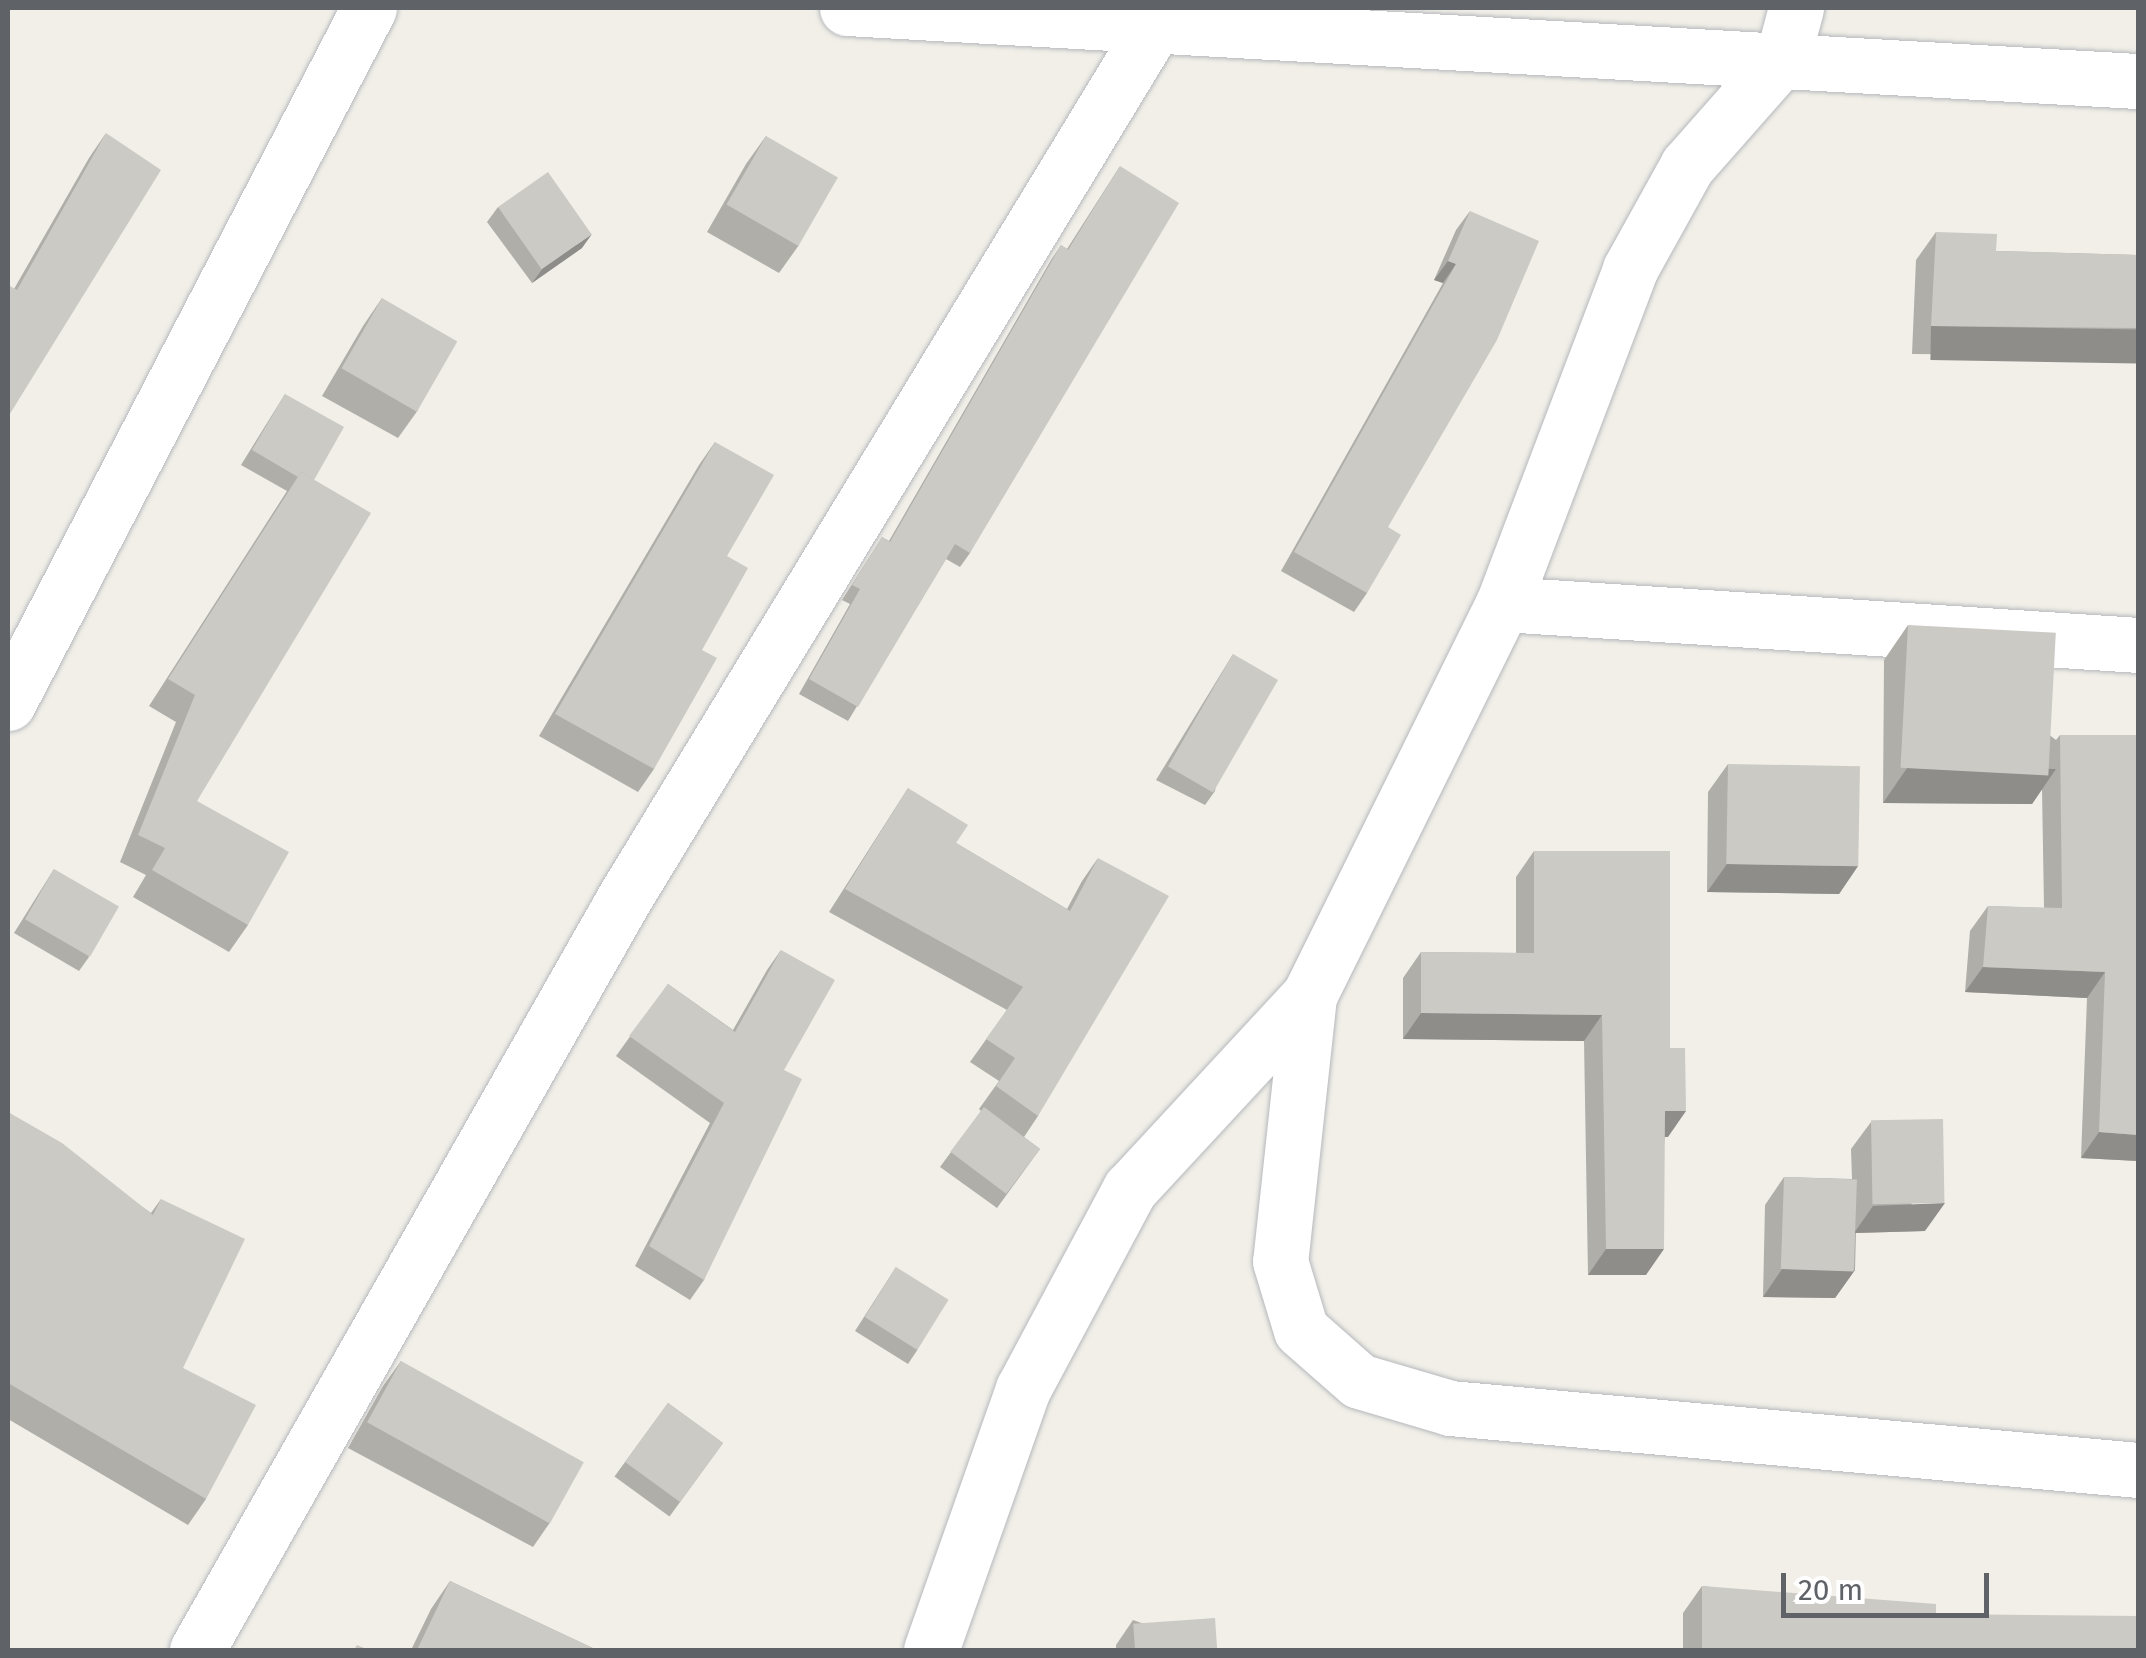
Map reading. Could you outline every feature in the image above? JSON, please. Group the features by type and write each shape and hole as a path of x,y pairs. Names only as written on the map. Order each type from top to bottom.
{"street":[{"path":"8,704 369,8"},
{"path":"848,8 1157,22 1790,32 2138,80"},
{"path":"198,1650 625,898 1157,22"},
{"path":"931,1650 1023,1389 1130,1188 1308,996 1503,604 1630,269 1688,166 1790,32"},
{"path":"1503,604 2138,645"},
{"path":"1308,996 1280,1261 1300,1330 1360,1381 1450,1408 2138,1470"}],"building":[{"path":"106,133 161,170 8,417 8,285 17,290"},
{"path":"766,136 838,178 798,246 726,204"},
{"path":"1120,166 1179,203 970,553 955,544 858,707 809,679 860,589 852,585 882,537 890,542 1061,245 1068,250"},
{"path":"548,172 592,234 542,269 498,207"},
{"path":"1470,211 1539,241 1497,340 1388,527 1401,535 1367,593 1294,552 1456,264 1448,261"},
{"path":"1936,232 1997,234 1996,251 2138,255 2138,328 1931,326"},
{"path":"382,298 457,342 417,412 342,368"},
{"path":"285,394 344,427 314,480 301,472 298,477 252,450"},
{"path":"715,442 774,475 727,556 748,568 702,650 717,658 654,769 555,714"},
{"path":"301,472 371,513 197,801 289,852 248,925 152,870 165,848 138,835 195,695 168,679"},
{"path":"1908,625 2056,633 2048,776 1901,768"},
{"path":"1233,654 1278,680 1213,793 1168,767"},
{"path":"2060,735 2138,735 2138,1135 2099,1132 2105,972 1983,967 1988,906 2062,908"},
{"path":"1728,764 1860,766 1858,866 1726,864"},
{"path":"908,788 968,825 956,843 1070,911 1098,858 1169,896 1038,1116 996,1086 1015,1058 986,1039 1023,987 845,889"},
{"path":"1534,851 1670,851 1670,1048 1685,1048 1686,1111 1665,1111 1664,1249 1606,1249 1602,1015 1421,1013 1421,952 1534,953"},
{"path":"54,869 119,906 90,957 25,919"},
{"path":"781,950 835,980 784,1070 802,1079 704,1280 649,1246 724,1103 629,1036 668,984 735,1032"},
{"path":"984,1107 1040,1149 1006,1194 950,1152"},
{"path":"8,1112 62,1143 153,1215 161,1199 245,1239 183,1368 256,1405 206,1499 8,1383"},
{"path":"1943,1119 1944,1203 1872,1204 1871,1120"},
{"path":"1784,1177 1857,1180 1854,1271 1781,1269"},
{"path":"896,1267 949,1300 917,1350 865,1317"},
{"path":"401,1361 584,1462 550,1524 367,1422"},
{"path":"668,1403 723,1443 680,1502 625,1462"},
{"path":"450,1581 597,1650 417,1650"},
{"path":"1702,1586 1936,1604 1936,1614 2138,1616 2138,1650 1702,1650"},
{"path":"1215,1618 1217,1650 1135,1650 1133,1624"}]}
